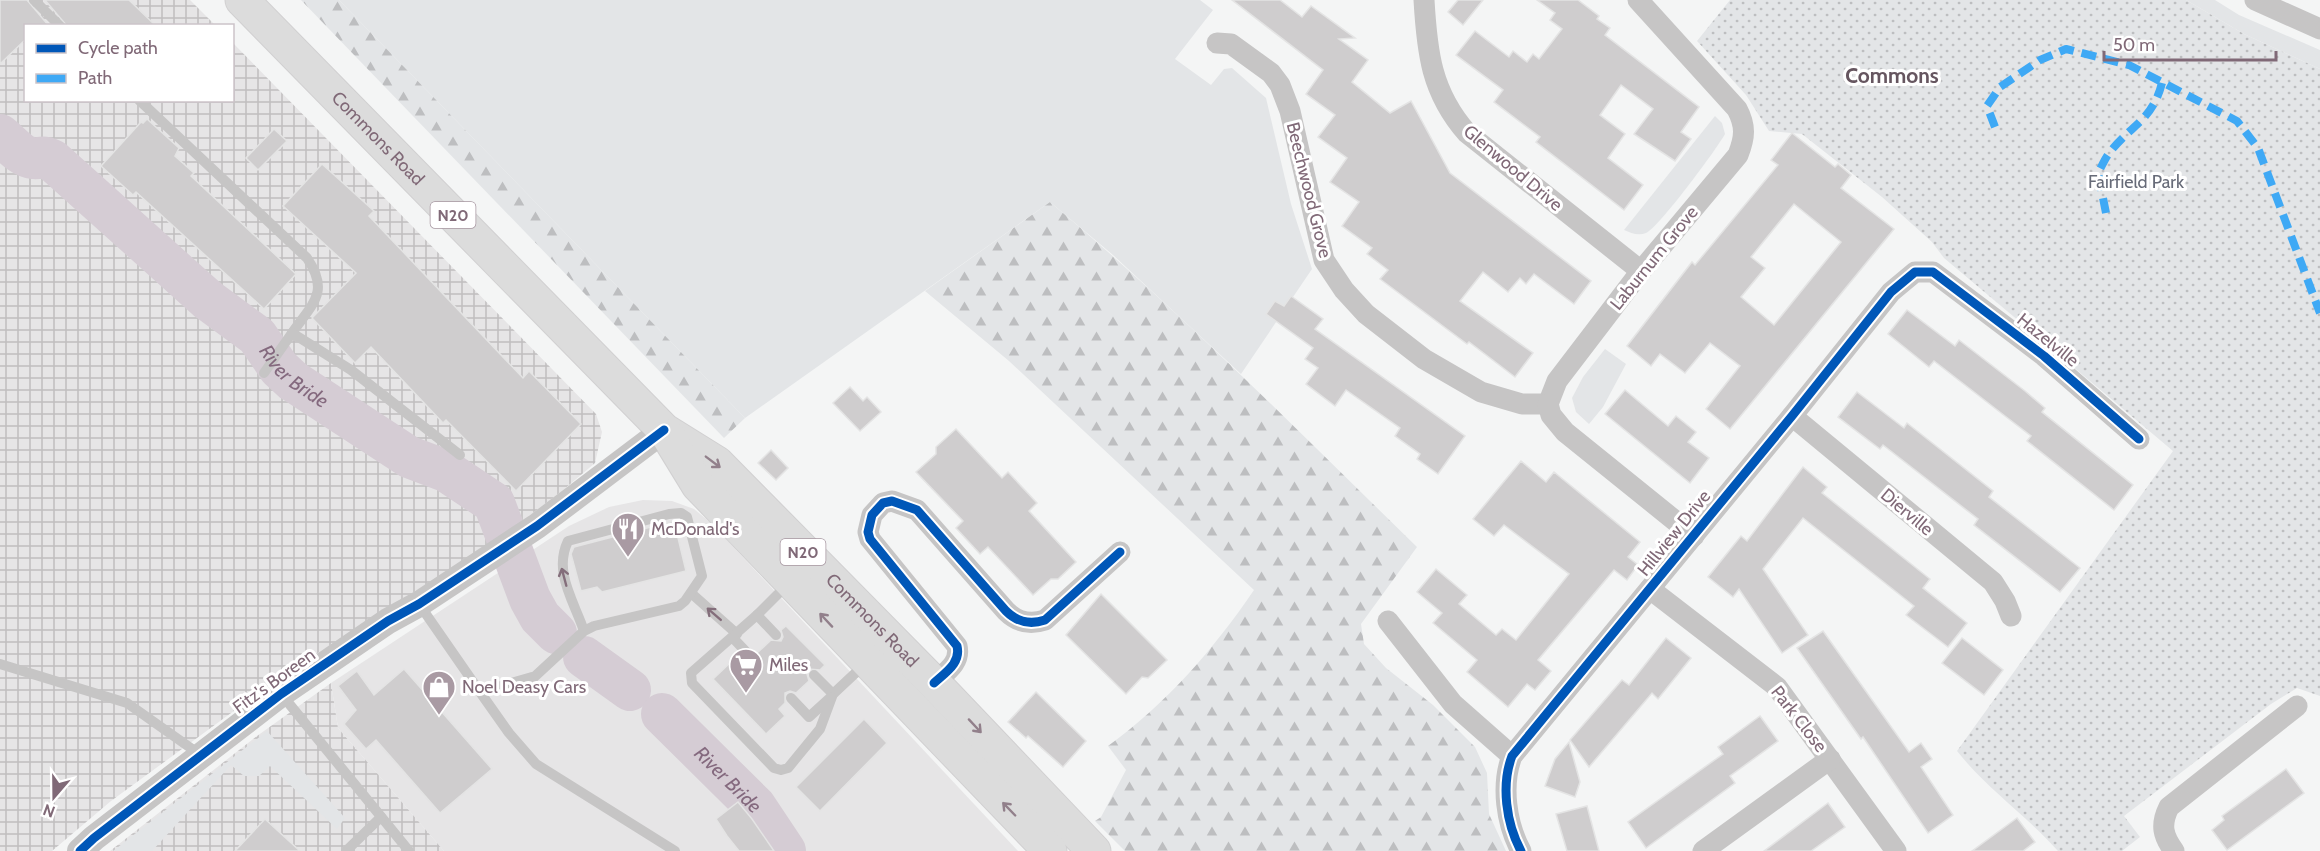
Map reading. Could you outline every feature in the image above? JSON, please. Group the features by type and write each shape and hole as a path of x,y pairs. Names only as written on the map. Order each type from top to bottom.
{"highway":[{"name":"Commons Road","path":"242,0 664,430 698,485 1050,851"},
{"name":"Commons Road","path":"664,430 717,464 934,683 1094,851"}],"street":[{"name":"Glenwood Drive","path":"1424,0 1431,68 1444,102 1453,117 1468,133 1641,271"},
{"name":"Laburnum Grove","path":"1548,404 1557,381 1641,271 1738,155 1745,137 1744,122 1737,109 1638,0"},
{"path":"2255,0 2320,29"},
{"name":"Beechwood Grove","path":"1217,43 1231,44 1271,73 1280,85 1290,111 1324,260 1339,283 1366,314 1394,338 1471,386 1522,404 1548,404"},
{"name":"Hillview Drive","path":"1521,851 1509,817 1506,790 1507,769 1512,756 1891,292 1915,272 1933,272"},
{"name":"Hazelville","path":"1933,272 2043,356 2139,439"},
{"path":"1548,404 1551,415 1564,432 1694,536"},
{"name":"Dierville","path":"1792,416 1994,582 2006,601 2011,616"},
{"name":"Fitz's Boreen","path":"80,851 282,694 388,621 419,604 537,526 664,430"},
{"path":"934,683 957,661 959,655 957,646 870,539 868,532 872,515 883,503 892,501 917,510 1006,611 1017,620 1025,622 1036,623 1045,620 1120,552"},
{"name":"Park Close","path":"1650,589 1777,687 1896,851"},
{"path":"1388,621 1453,704 1512,756"},
{"path":"2175,851 2163,832 2163,824 2169,807 2296,706"},
{"path":"1703,851 1830,759"}],"lane":[{"path":"34,0 58,24"},
{"path":"141,102 307,258 318,274 320,285 314,298 264,373"},
{"path":"292,333 351,370 460,455"},
{"path":"480,692 532,677 531,680 584,631 605,622 679,606 691,594 702,576 690,523 685,514 669,514 568,541 561,564 564,581 584,631"},
{"path":"790,582 735,636 691,673 692,683 774,768 781,770 788,768 820,729 833,694"},
{"path":"691,594 735,636 752,658"},
{"path":"419,604 509,733 536,764 675,851"},
{"path":"757,615 776,635"},
{"path":"791,698 809,717 867,662"},
{"path":"0,664 127,703 202,756"},
{"path":"814,675 833,694"},
{"path":"282,694 409,851"},
{"path":"346,851 381,817"}],"shaded area":[{"path":"0,0 190,0 214,24 24,24 24,102 234,102 234,44 596,414 602,432 595,463 562,491 500,538 283,675 111,801 52,851 0,851"},
{"path":"643,500 672,501 694,509 711,523 1018,851 444,851 338,728 331,683 569,526 609,507"},
{"path":"331,683 338,728 444,851 110,851 257,736"}],"green space":[{"path":"301,0 339,0 745,418 724,438"},
{"path":"339,0 1200,0 1213,10 1175,59 1211,85 1224,69 1232,68 1266,98 1291,204 1312,269 1241,374 1113,255 1050,202 745,418"},
{"name":"Fairfield Park","path":"1730,0 2186,0 2244,34 2320,69 2320,696 2297,688 2271,704 2124,816 2140,837 2122,851 2058,851 1981,778 1957,751 2173,451 1944,258 1932,242 1882,197 1802,134 1769,131 1746,95 1697,41"},
{"path":"2186,0 2215,0 2239,15 2320,50 2320,69 2244,34"},
{"path":"1715,116 1722,123 1725,134 1674,203 1646,233 1637,234 1624,230"},
{"path":"1050,202 1191,328 1417,547 1361,624 1364,644 1386,668 1433,705 1475,747 1487,773 1489,814 1506,851 1125,851 1095,821 1101,817 1126,770 1108,746 1150,712 1188,674 1254,590 1009,361 925,291"},
{"path":"1605,349 1626,364 1603,407 1589,424 1576,412 1572,398 1583,377"},
{"path":"267,731 345,818 337,829 270,766 259,776 244,776 231,765 152,851 113,851"}],"building":[{"path":"0,0 27,0 47,24 24,24 24,41 0,64"},
{"path":"45,0 129,0 154,24 65,24"},
{"path":"1232,0 1280,0 1302,17 1311,6 1355,38 1339,39 1368,60 1352,82 1390,113 1411,101 1450,173 1591,281 1574,304 1534,274 1526,284 1520,278 1508,292 1483,272 1460,301 1533,353 1515,377 1380,279 1388,270 1367,254 1372,248 1342,226 1359,202 1330,182 1347,158 1318,137 1335,115 1306,94 1323,70"},
{"path":"1458,0 1483,0 1463,25 1448,12"},
{"path":"1537,0 1578,0 1610,28 1605,35 1699,107 1681,132 1691,139 1675,161 1634,134 1653,109 1621,85 1600,115 1625,134 1608,158 1643,185 1624,210 1536,142 1540,137 1494,102 1503,90 1456,55 1475,31 1509,57 1513,51 1527,62 1533,54 1539,59 1562,29 1550,20 1555,13"},
{"path":"147,119 179,148 175,156 194,173 191,176 296,274 264,309 136,192 133,195 101,166 141,122"},
{"path":"274,129 287,141 258,170 246,158"},
{"path":"1792,133 1835,167 1838,164 1851,175 1841,188 1894,229 1730,429 1706,409 1740,366 1710,343 1685,373 1660,354 1651,366 1627,346 1692,262 1695,265 1778,165 1771,160","holes":["1794,204 1841,242 1774,325 1741,297 1765,268 1751,257"]},
{"path":"322,164 374,211 369,216 523,378 529,371 581,424 516,491 446,420 443,423 371,347 355,363 312,318 356,273 283,206"},
{"path":"1291,296 1323,319 1315,329 1465,436 1438,474 1417,459 1420,454 1395,436 1400,428 1346,390 1335,406 1306,384 1318,368 1305,359 1313,348 1266,314 1275,301 1284,306"},
{"path":"1907,310 1955,346 1959,340 2025,391 2045,408 2042,412 2133,485 2114,510 2027,441 2031,436 1934,361 1929,367 1888,334"},
{"path":"850,387 863,401 867,397 881,412 860,431 833,403"},
{"path":"1625,390 1668,426 1676,416 1696,432 1688,442 1709,458 1690,483 1605,414"},
{"path":"1857,392 1904,428 1907,423 1993,491 1989,497 2080,568 2060,592 1974,525 1978,519 1883,445 1880,449 1838,417"},
{"path":"956,429 1002,478 1008,472 1037,503 1029,511 1076,562 1058,579 1051,579 1033,595 988,547 980,554 956,528 963,521 916,472 936,454 936,447"},
{"path":"771,450 788,468 776,480 758,463"},
{"path":"1521,461 1546,482 1554,472 1640,542 1628,557 1638,565 1627,580 1614,570 1538,660 1551,671 1535,690 1527,684 1508,707 1467,672 1477,660 1433,623 1442,613 1417,592 1436,569 1467,595 1459,604 1496,635 1502,629 1516,640 1569,574 1504,525 1494,536 1473,519"},
{"path":"1803,467 1827,487 1822,493 1930,579 1923,588 1967,623 1948,647 1906,615 1914,606 1803,518 1763,569 1808,635 1782,653 1739,589 1733,597 1708,577 1741,536 1747,541"},
{"name":"McDonald's","path":"674,521 686,571 602,592 597,587 581,591 571,554 574,547"},
{"path":"1101,594 1167,660 1148,678 1142,677 1126,694 1066,635"},
{"path":"786,626 825,665 820,670 809,669 807,674 809,681 796,693 790,691 785,693 785,703 779,709 785,716 766,734 713,679 732,661 740,669 747,663 757,664 759,660 757,653 771,640 781,641 783,637 781,630"},
{"path":"1823,631 1909,752 1921,743 1932,759 1921,767 1953,815 1928,833 1863,737 1861,739 1797,648"},
{"path":"1666,638 1691,658 1658,699 1652,693 1589,767 1570,740 1622,680 1629,685"},
{"path":"1962,638 2003,670 1984,695 1942,663"},
{"path":"404,669 492,769 440,813 376,740 366,749 344,724 356,710 338,686 357,671 374,695"},
{"path":"1036,692 1086,741 1063,767 1028,736 1026,738 1008,722"},
{"path":"1760,716 1778,741 1730,776 1735,783 1646,848 1628,822 1723,754 1718,747"},
{"path":"864,719 887,743 820,811 796,787"},
{"path":"1569,742 1580,782 1575,797 1545,786 1555,759"},
{"path":"2286,769 2304,793 2227,850 2212,830 2224,820 2222,816"},
{"path":"738,802 774,851 739,851 727,836 716,819"},
{"path":"1828,803 1845,827 1811,851 1764,851"},
{"path":"1587,806 1599,851 1567,851 1556,814"},
{"path":"2017,818 2035,842 2023,851 1972,851"},
{"path":"265,819 300,851 235,851"}],"waterway":[{"name":"River Bride","path":"0,135 24,155 52,160 208,300 257,336 279,368 293,381 409,457 446,471 494,503 530,599 540,617 556,633"},
{"name":"River Bride","path":"584,657 630,690"},
{"name":"River Bride","path":"662,714 755,806 785,851"}],"marked path":[{"path":"1995,127 1987,106 2000,87 2040,60 2066,49 2129,65 2237,121 2258,148 2320,313"},
{"path":"2106,213 2098,173 2110,152 2153,106 2162,83"}],"cycle path":[{"path":"1521,851 1512,828 1507,804 1507,779 1512,756 1891,292 1915,272 1933,272 2044,356 2139,439"},
{"path":"80,851 281,694 388,621 419,604 537,526 664,430"},
{"path":"934,683 955,662 957,646 870,539 868,532 872,515 883,503 892,501 917,510 1006,611 1024,622 1045,620 1120,552"}],"place":[{"name":"McDonald's","path":"628,558"},
{"name":"Miles","path":"746,694"},
{"name":"Noel Deasy Cars","path":"439,716"}],"district":[{"name":"Commons","path":"1892,76"}]}
